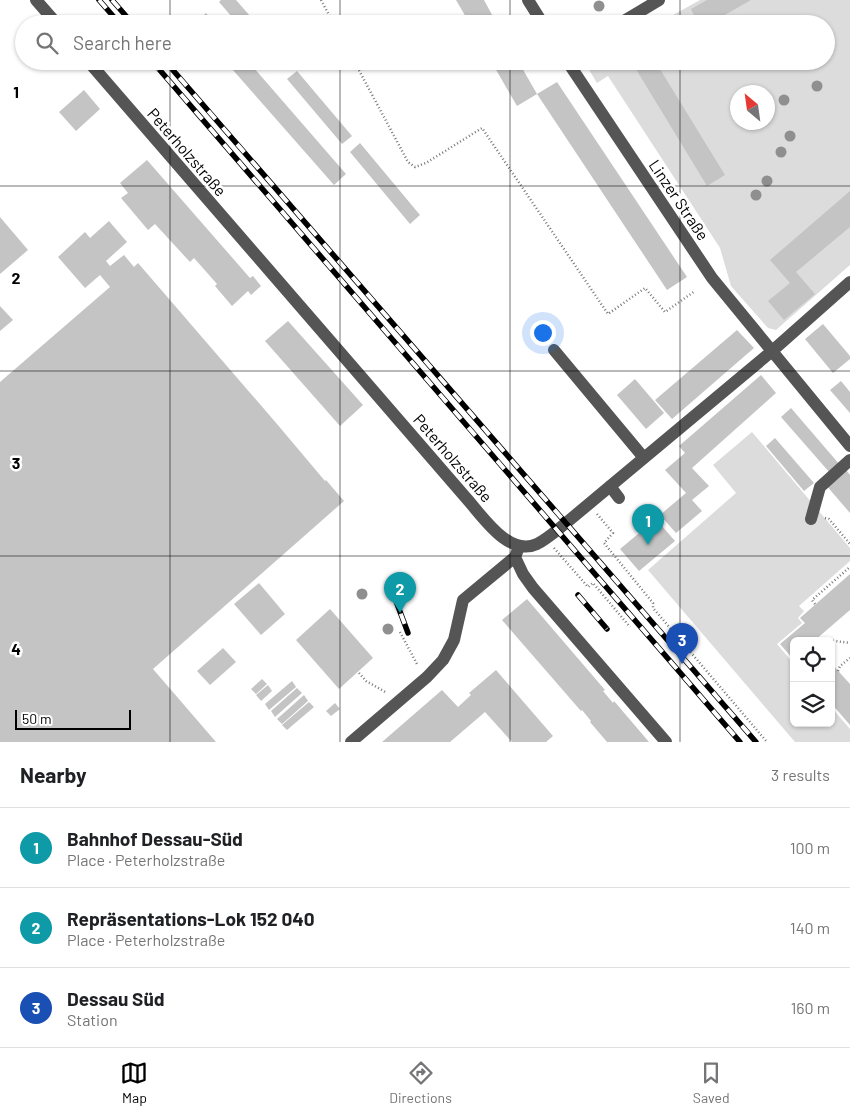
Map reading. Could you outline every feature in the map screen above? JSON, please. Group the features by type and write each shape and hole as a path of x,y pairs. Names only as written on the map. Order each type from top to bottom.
{"street":[{"path":"36,0 49,15"},
{"path":"528,0 537,15"},
{"path":"634,15 659,0"},
{"name":"Peterholzstraße","path":"96,70 466,499 517,552"},
{"name":"Linzer Straße","path":"573,70 712,278 850,446"},
{"path":"352,742 427,677 443,660 454,640 463,600 517,552 537,544 589,504 771,352 850,282"},
{"path":"554,350 644,458"},
{"path":"811,517 820,487 850,460"},
{"path":"610,486 619,498"},
{"path":"517,552 523,574 533,588 666,742"}],"path":[{"path":"322,0 330,15"},
{"path":"359,70 408,162 415,167 426,163 482,128 608,314 645,288 665,312 695,291"},
{"path":"589,504 614,534 604,542 653,603 653,608 767,742"},
{"path":"811,517 829,519 850,544"},
{"path":"545,538 588,587 593,583 630,627"},
{"path":"815,604 812,600 850,567"},
{"path":"400,632 421,671 427,677"},
{"path":"835,641 850,643"},
{"path":"838,671 840,666 850,658"},
{"path":"359,673 366,681 386,692 396,704"}],"shaded area":[{"path":"700,0 850,0 850,265 776,330 768,328 731,286 720,248 608,76 597,83 589,70 835,70 835,15 673,15"},
{"path":"752,432 850,548 850,561 799,606 804,611 798,618 802,623 777,644 790,659 790,727 835,727 835,712 850,729 850,742 795,742 648,570 736,493 713,465"}],"building":[{"path":"221,0 236,0 249,15 230,15 219,2"},
{"path":"456,0 484,0 492,15 465,15"},
{"path":"707,0 751,0 725,15 694,15 691,9"},
{"path":"233,70 256,70 346,174 334,185"},
{"path":"496,70 523,70 537,94 517,106"},
{"path":"636,70 661,70 725,175 707,186"},
{"path":"297,71 352,136 342,144 287,79"},
{"path":"557,82 687,277 667,290 537,94"},
{"path":"84,90 100,109 76,131 59,112"},
{"path":"360,143 420,215 410,224 350,152"},
{"path":"147,160 250,278 253,276 261,286 251,295 248,291 232,306 215,286 217,284 194,258 190,262 155,224 148,230 121,198 128,193 120,183"},
{"path":"850,191 850,227 796,272 815,294 784,320 768,301 790,283 770,260"},
{"path":"0,217 28,250 0,274"},
{"path":"109,221 127,242 106,261 110,266 124,255 134,267 138,263 344,501 153,669 216,742 0,742 0,382 110,287 100,275 85,288 58,257 85,232 90,238"},
{"path":"0,306 13,320 0,331"},
{"path":"288,321 363,405 340,426 265,341"},
{"path":"823,324 850,356 850,359 833,373 805,339"},
{"path":"737,330 754,348 672,419 655,400"},
{"path":"761,375 776,393 692,468 709,486 692,500 702,511 676,533 660,515 686,493 665,470 685,453 679,446"},
{"path":"635,379 664,413 646,429 617,395"},
{"path":"841,381 850,392 850,413 830,390"},
{"path":"791,408 840,465 830,473 781,417"},
{"path":"775,438 814,483 804,491 766,446"},
{"path":"844,467 850,475 850,513 825,484"},
{"path":"656,519 675,541 639,571 620,549"},
{"path":"850,574 850,610 819,637 790,637 790,655 780,644 805,623 800,618"},
{"path":"259,583 285,614 261,635 234,604"},
{"path":"527,599 605,690 603,691 613,703 614,701 649,742 607,742 582,710 502,620"},
{"path":"330,609 373,658 339,689 296,640"},
{"path":"223,648 236,662 210,685 197,671"},
{"path":"835,667 850,684 850,725 835,708"},
{"path":"496,670 553,736 546,742 512,742 485,712 450,742 382,742 442,690 458,707 471,695 469,693"},
{"path":"262,679 267,684 256,694 251,689"},
{"path":"292,681 296,687 269,710 265,704"},
{"path":"268,685 272,691 261,701 256,695"},
{"path":"297,688 302,693 275,717 271,711"},
{"path":"304,695 308,701 282,724 277,719"},
{"path":"309,702 314,707 287,730 282,725"},
{"path":"335,703 340,709 331,716 326,711"}],"railway":[{"path":"99,0 112,15"},
{"path":"112,0 125,15"},
{"path":"160,70 740,742"},
{"path":"173,70 756,742"},
{"path":"393,593 408,633"},
{"path":"578,595 607,629"}],"place":[{"name":"Bahnhof Dessau-Süd","path":"648,545"},
{"name":"Repräsentations-Lok 152 040","path":"400,613"},
{"name":"Dessau Süd","path":"682,664"}]}
